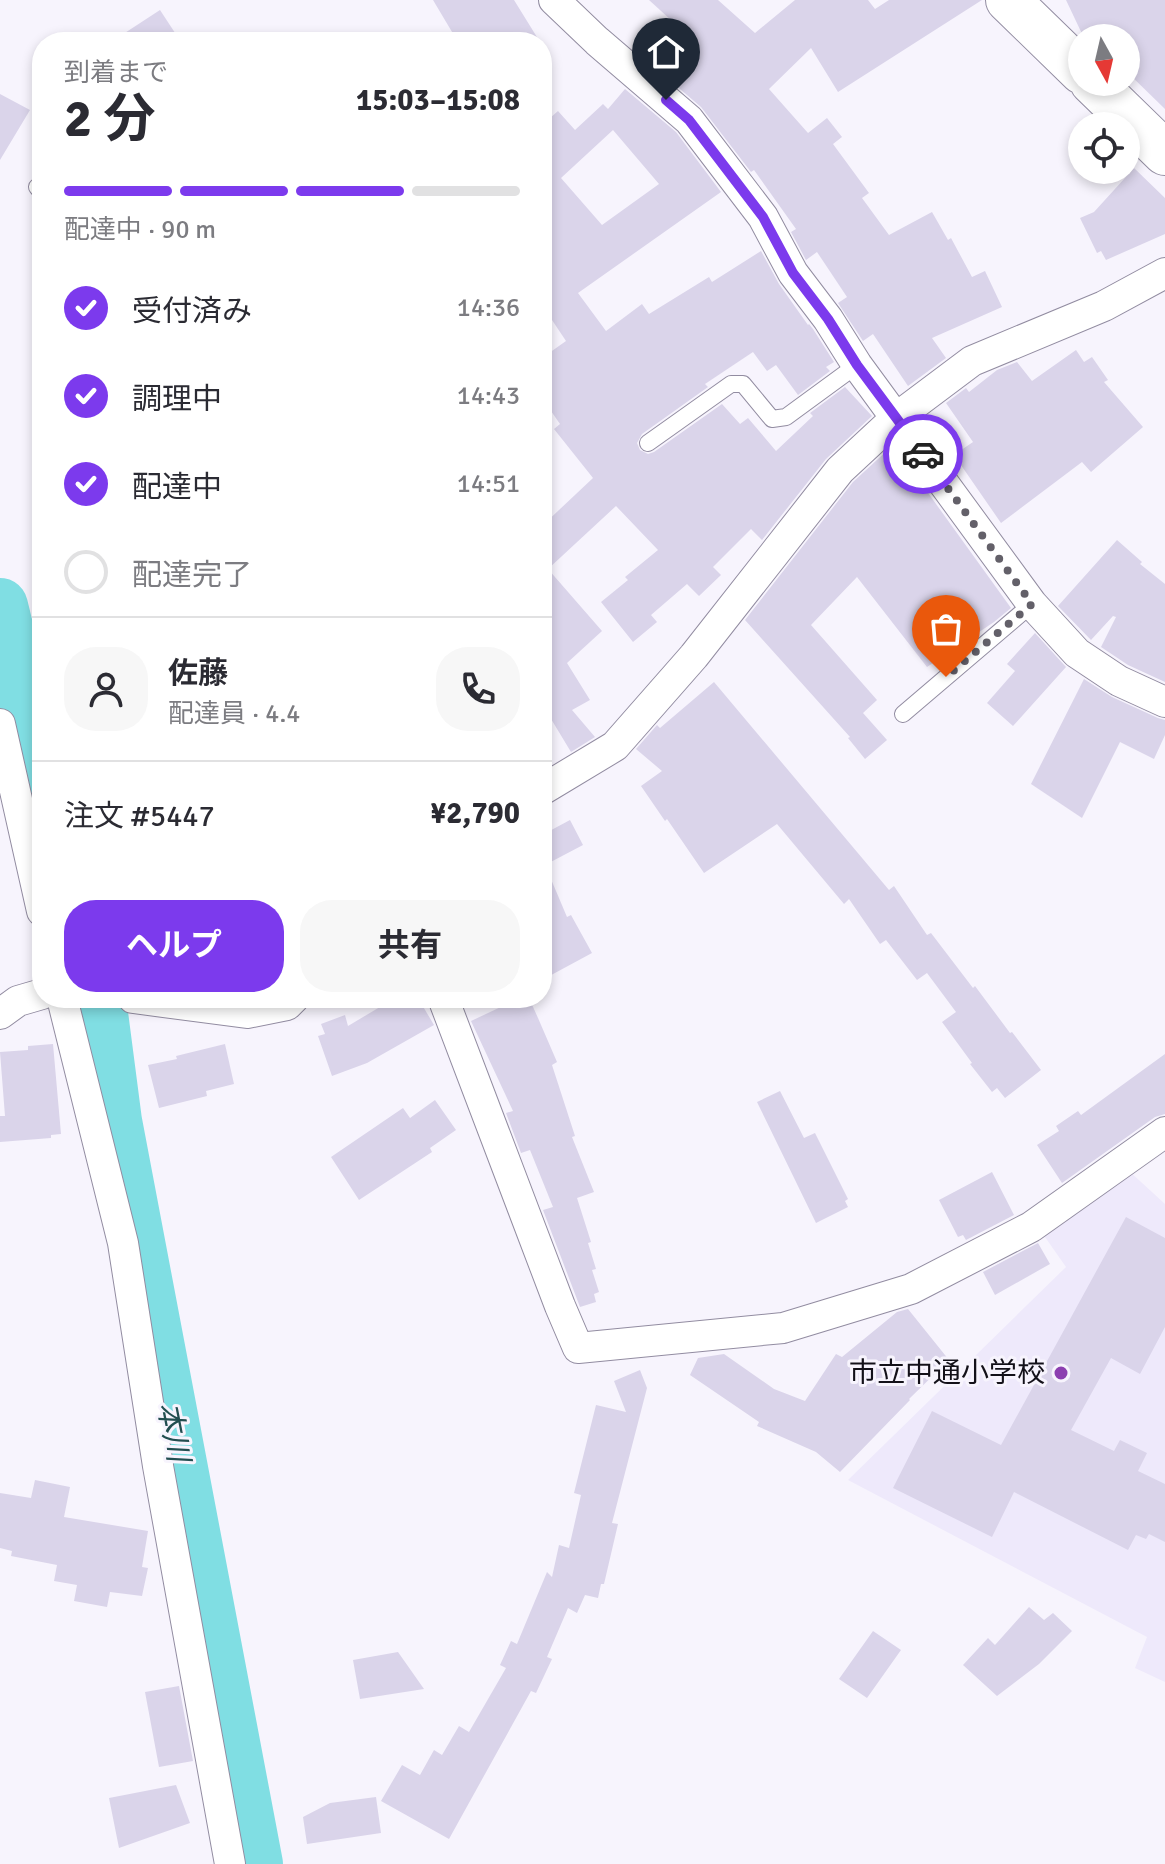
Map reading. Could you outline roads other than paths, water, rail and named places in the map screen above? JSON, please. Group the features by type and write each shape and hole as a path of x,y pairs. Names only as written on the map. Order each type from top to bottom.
{"highway":[{"path":"1008,0 1068,58"},
{"path":"1106,96 1165,153"}],"street":[{"path":"554,0 689,120 763,217 793,273 828,319 857,365 1032,604 1077,653 1119,681 1165,702"},
{"path":"552,784 615,746 694,656 840,470 896,418 972,361 1104,306 1165,273"},
{"path":"0,724 32,866"},
{"path":"0,1014 18,1001 32,997"},
{"path":"64,1008 123,1243 160,1481 230,1864"},
{"path":"209,1008 247,1013 272,1008"},
{"path":"447,1008 578,1348 783,1328 911,1289 1031,1227 1165,1132"}],"lane":[{"path":"648,443 731,384 743,384 772,419 786,417 857,365"},
{"path":"903,714 1032,604"}],"waterway":[{"name":"本川","path":"0,606 32,738"},
{"name":"本川","path":"99,1008 114,1121 255,1864"}],"place":[{"name":"市立中通小学校","path":"1061,1373"}]}
